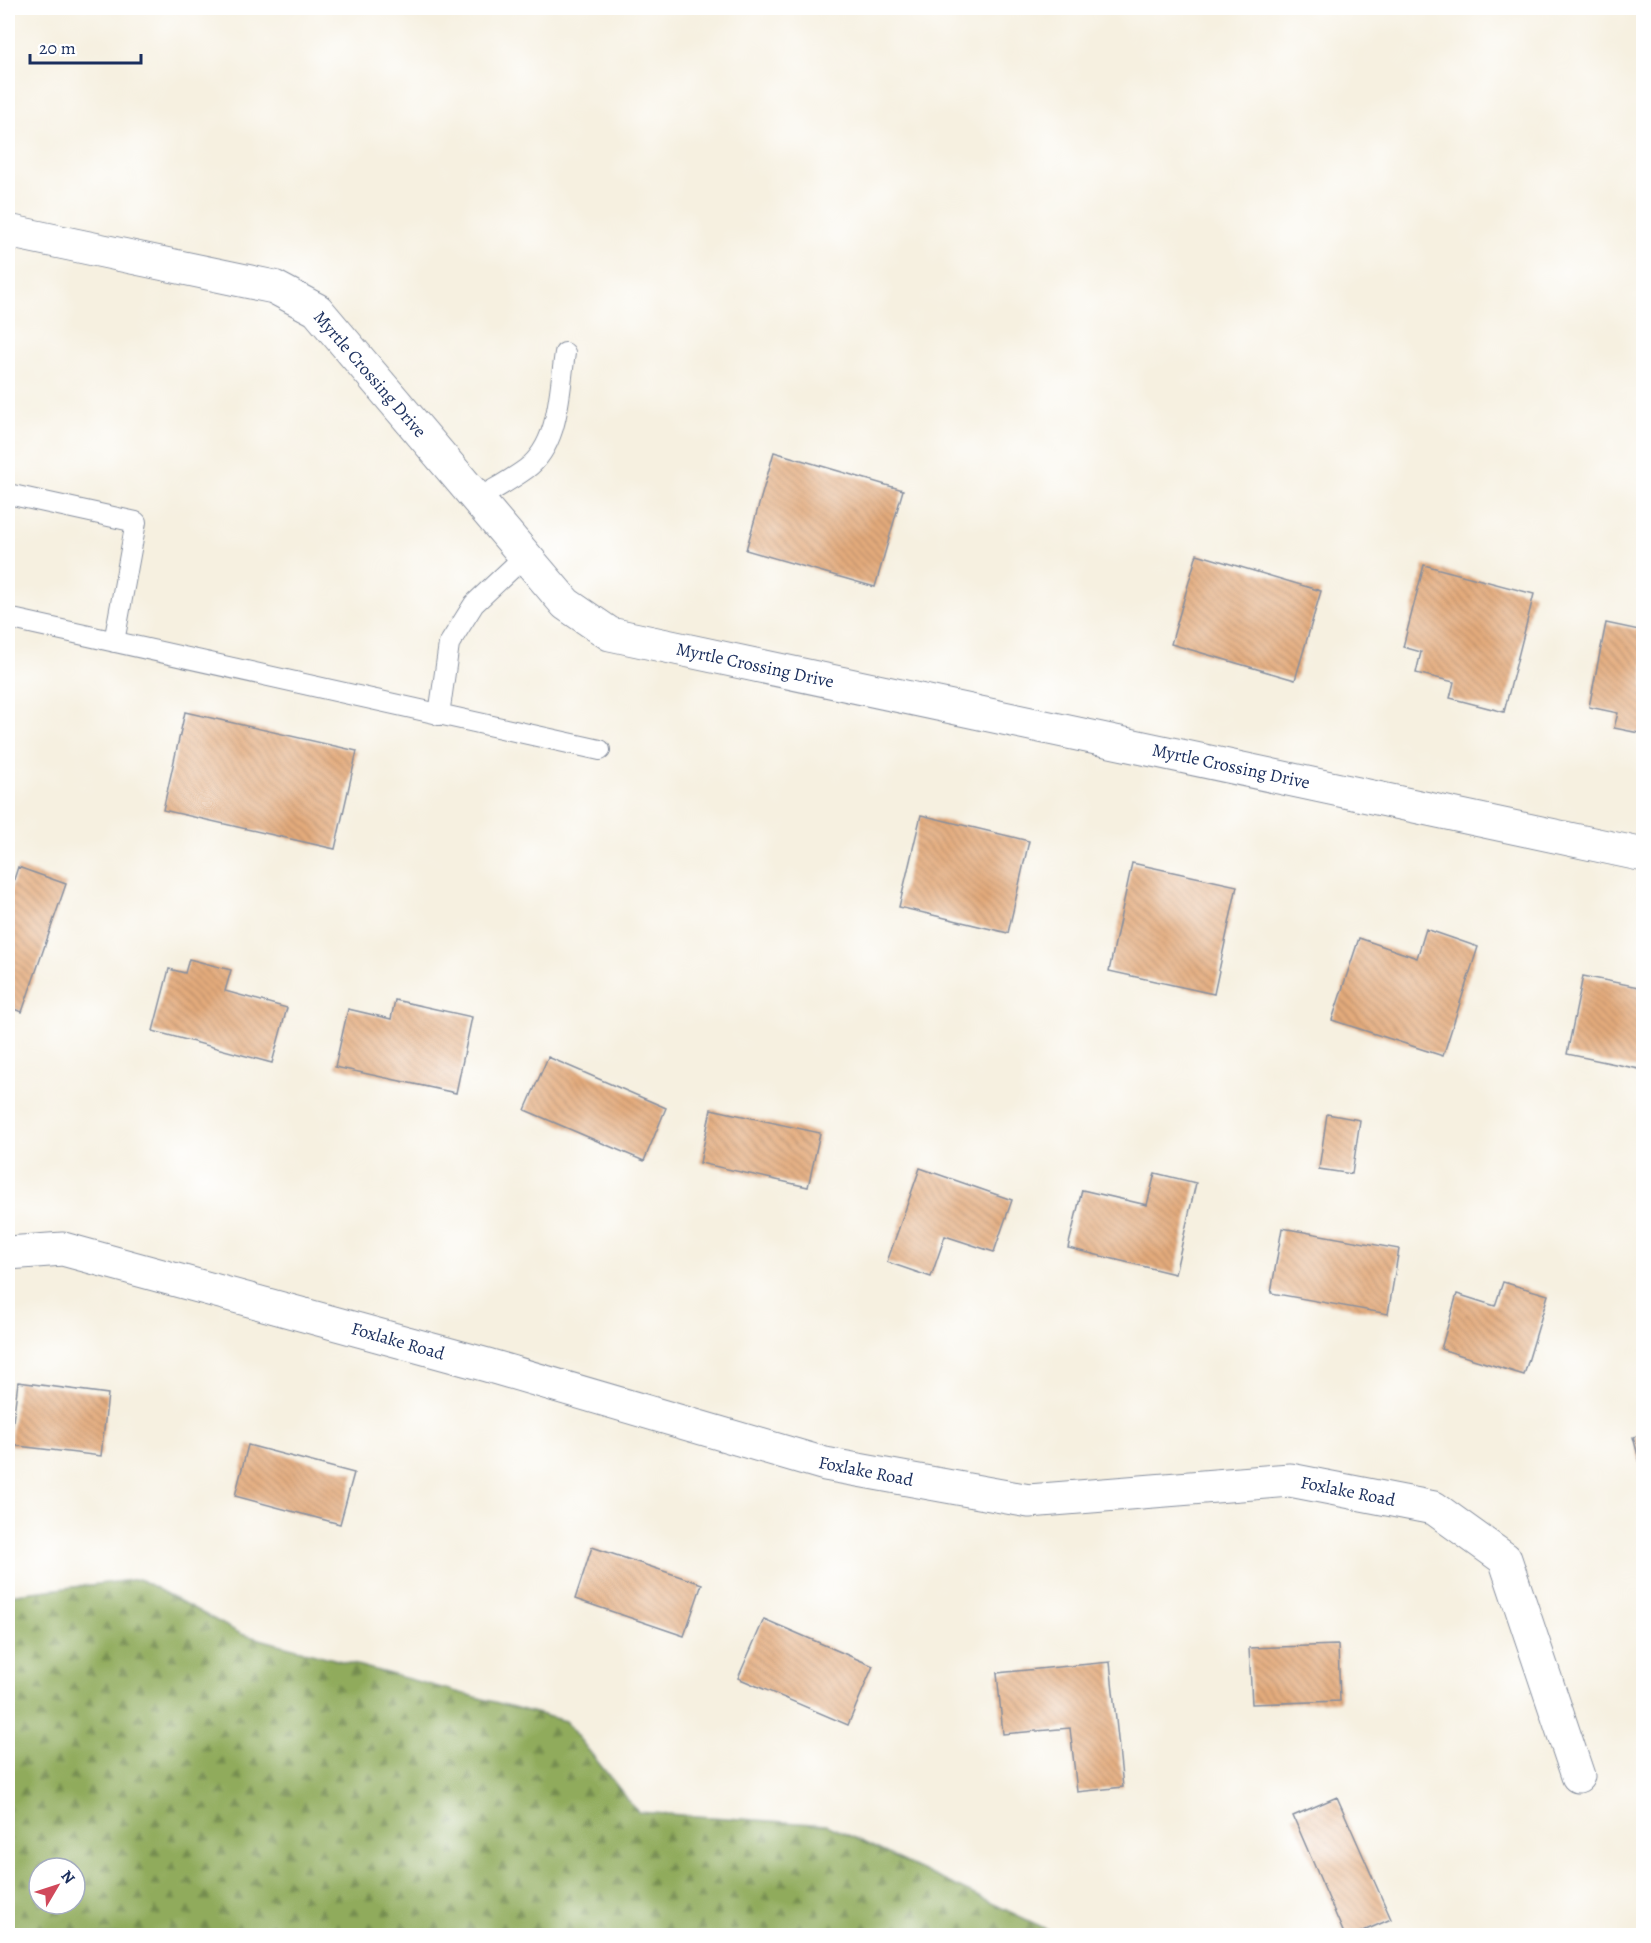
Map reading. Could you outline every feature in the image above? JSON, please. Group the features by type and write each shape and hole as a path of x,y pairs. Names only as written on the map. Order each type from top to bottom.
{"street":[{"name":"Myrtle Crossing Drive","path":"8,231 274,287 317,310 566,604 610,634 1644,855"},
{"name":"Foxlake Road","path":"8,1253 63,1249 487,1365 825,1464 938,1485 1029,1501 1290,1480 1434,1508 1505,1559 1578,1776"}],"lane":[{"path":"478,499 528,468 544,449 553,429 565,353"},
{"path":"8,494 136,522 114,642"},
{"path":"439,715 449,644 474,604 526,555"},
{"path":"8,618 600,750"}],"green space":[{"path":"139,1579 241,1634 565,1721 638,1812 827,1825 1059,1935 8,1935 8,1595"}],"building":[{"path":"774,452 903,490 875,587 746,550"},
{"path":"1197,554 1321,591 1295,680 1171,644"},
{"path":"1424,565 1534,594 1504,712 1450,698 1454,682 1416,673 1421,652 1403,647"},
{"path":"1606,623 1644,631 1644,734 1614,728 1618,713 1589,707"},
{"path":"185,712 357,751 335,849 163,810"},
{"path":"921,815 1029,841 1008,933 899,907"},
{"path":"1132,863 1237,886 1214,994 1109,971"},
{"path":"18,867 66,884 22,1012 8,1007 8,898"},
{"path":"1426,929 1478,947 1443,1056 1332,1020 1359,938 1417,958"},
{"path":"189,959 231,970 225,991 287,1008 272,1063 153,1031 169,969 185,973"},
{"path":"1583,976 1644,988 1644,1070 1567,1054"},
{"path":"395,1000 472,1017 456,1093 335,1067 348,1009 391,1019"},
{"path":"548,1057 666,1108 644,1161 525,1110"},
{"path":"711,1109 820,1133 808,1187 700,1163"},
{"path":"1327,1114 1360,1120 1352,1174 1319,1169"},
{"path":"920,1168 1012,1200 994,1252 945,1236 931,1277 887,1262"},
{"path":"1155,1173 1196,1183 1175,1274 1068,1248 1082,1190 1147,1205"},
{"path":"1282,1228 1399,1249 1388,1314 1271,1293"},
{"path":"1503,1282 1548,1295 1524,1375 1441,1349 1457,1294 1495,1306"},
{"path":"18,1382 108,1394 101,1456 10,1445"},
{"path":"1644,1434 1644,1474 1643,1474 1633,1437"},
{"path":"248,1445 354,1473 340,1524 235,1496"},
{"path":"592,1547 702,1584 684,1636 575,1599"},
{"path":"764,1619 873,1666 848,1725 738,1678"},
{"path":"1338,1645 1340,1701 1252,1704 1249,1648"},
{"path":"1110,1662 1123,1787 1077,1792 1070,1728 1003,1734 997,1673"},
{"path":"1337,1797 1391,1919 1352,1936 1345,1936 1293,1816"}]}
